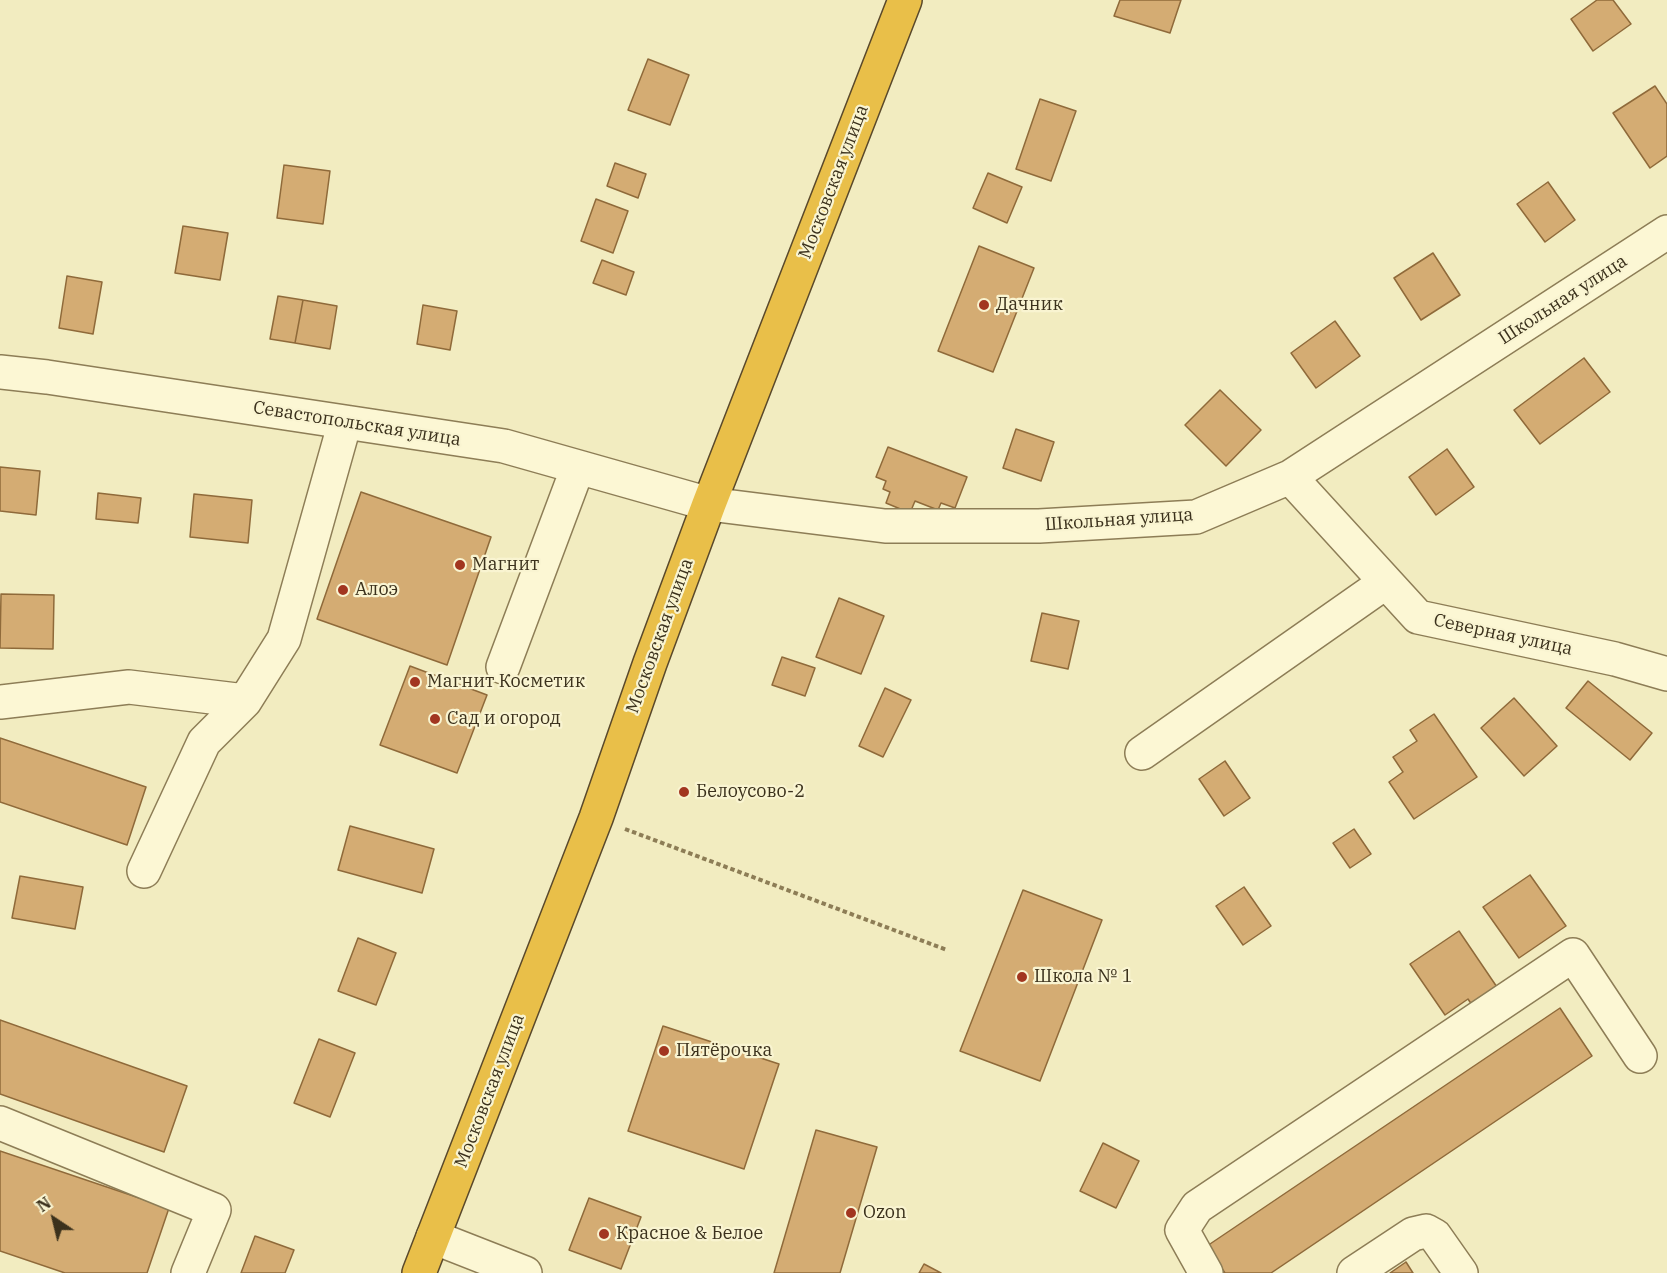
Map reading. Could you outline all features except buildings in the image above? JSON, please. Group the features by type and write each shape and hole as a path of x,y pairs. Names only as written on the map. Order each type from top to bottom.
{"highway":[{"name":"Московская улица","path":"419,1273 596,818 709,504 905,0"}],"street":[{"name":"Школьная улица","path":"709,504 885,526 1039,526 1196,518 1290,477 1667,232"},
{"name":"Севастопольская улица","path":"0,372 58,378 504,446 709,504"},
{"path":"144,871 204,742 245,701 284,639 345,422"},
{"path":"503,667 578,467"},
{"name":"Северная улица","path":"1290,477 1418,617 1615,659 1667,674"},
{"path":"1142,753 1386,582"},
{"path":"0,702 129,687 245,701"},
{"path":"1206,1273 1182,1230 1197,1207 1574,955 1640,1056"},
{"path":"0,1123 214,1209 188,1273"},
{"path":"1354,1273 1413,1234 1426,1231 1436,1236 1461,1273"},
{"path":"433,1237 525,1273"}],"path":[{"path":"596,818 947,950"}],"place":[{"name":"Дачник","path":"984,305"},
{"name":"Магнит","path":"460,565"},
{"name":"Алоэ","path":"343,590"},
{"name":"Магнит Косметик","path":"415,682"},
{"name":"Сад и огород","path":"435,719"},
{"name":"Белоусово-2","path":"684,792"},
{"name":"Школа № 1","path":"1022,977"},
{"name":"Пятёрочка","path":"664,1051"},
{"name":"Ozon","path":"851,1213"},
{"name":"Красное & Белое","path":"604,1234"}]}
